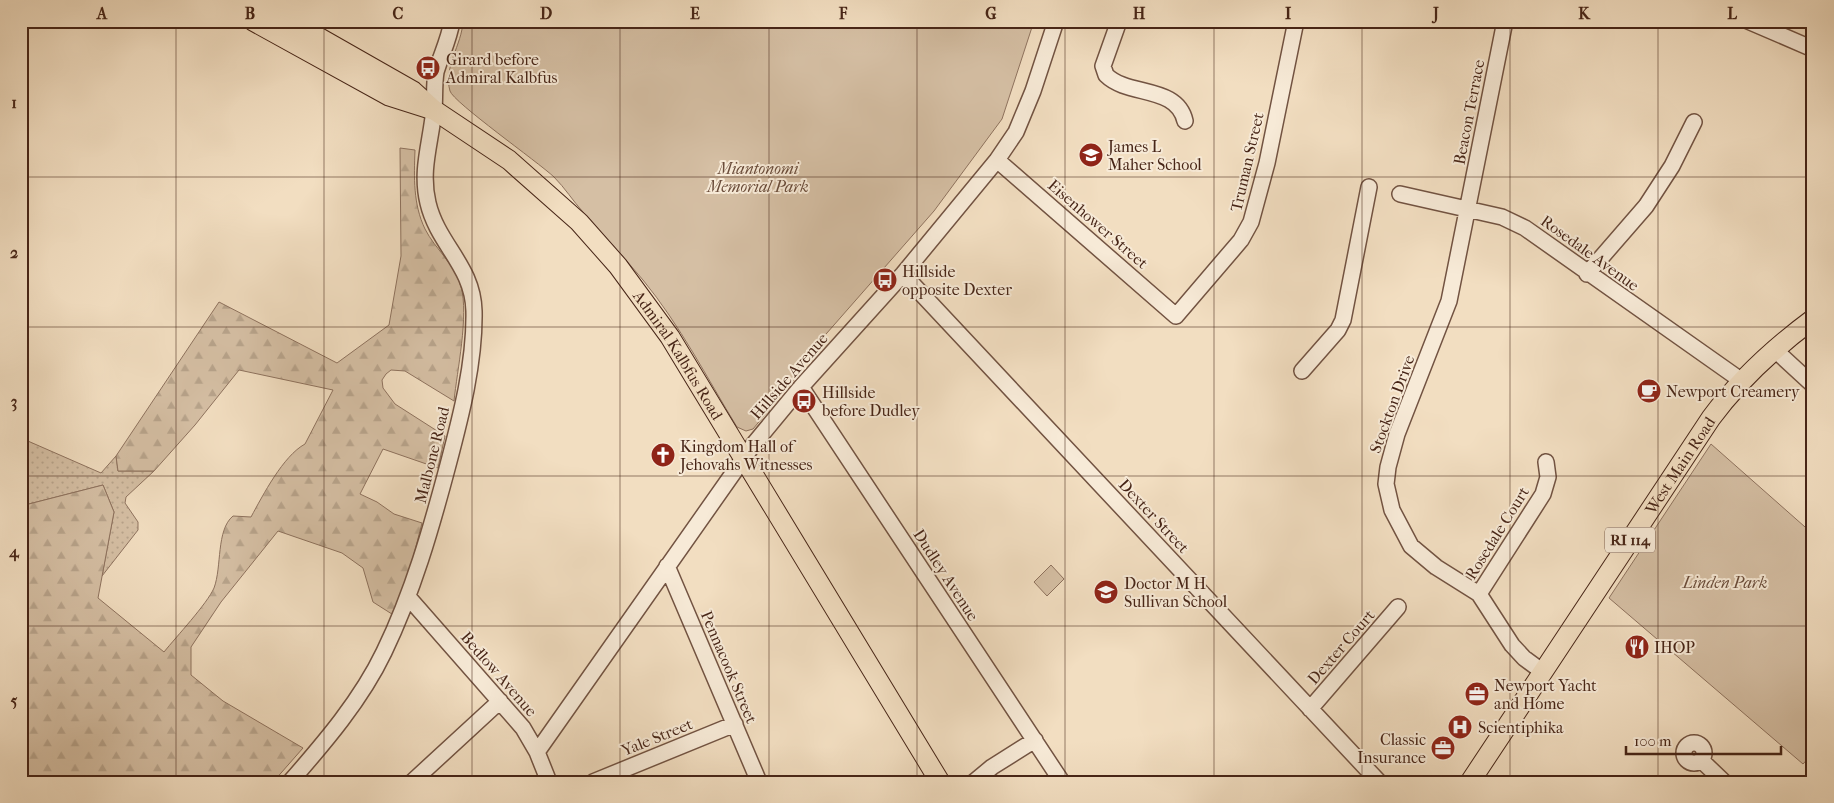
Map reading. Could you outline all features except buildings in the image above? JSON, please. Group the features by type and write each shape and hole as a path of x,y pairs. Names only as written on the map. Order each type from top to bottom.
{"main road":[{"name":"Admiral Kalbfus Road","path":"253,21 389,96 434,110"},
{"name":"Admiral Kalbfus Road","path":"290,21 413,90 434,110 509,160 558,203 601,246 654,313 940,782"},
{"name":"West Main Road","path":"1470,782 1699,434 1742,381 1774,350 1813,319"}],"street":[{"name":"Malbone Road","path":"290,782 327,738 375,668 408,598 431,530 461,413 473,331 474,311 468,277 433,221 424,184 424,166 434,110 436,74 450,35 452,21"},
{"name":"Hillside Avenue","path":"537,752 743,459 801,387 903,274 997,160 1016,132 1033,91 1056,21"},
{"path":"1119,21 1103,66 1106,75 1115,82 1172,100 1180,107 1185,120"},
{"name":"Truman Street","path":"1176,316 1241,240 1251,222 1267,163 1296,21"},
{"name":"Beacon Terrace","path":"1469,209 1505,21"},
{"path":"1748,21 1813,49"},
{"path":"1588,274 1646,206 1672,166 1694,122"},
{"name":"Eisenhower Street","path":"997,160 1176,316"},
{"path":"1302,371 1338,330 1343,320 1368,192"},
{"name":"Rosedale Avenue","path":"1400,194 1502,217 1525,228 1742,381"},
{"name":"Stockton Drive","path":"1469,209 1445,315 1396,434 1386,484 1392,510 1411,546 1436,567 1479,594 1512,645 1524,658 1543,672"},
{"name":"Dexter Street","path":"903,274 1379,782"},
{"path":"1774,350 1813,385"},
{"name":"Dudley Avenue","path":"801,387 1062,782"},
{"name":"Rosedale Court","path":"1479,594 1543,494 1548,477 1546,462"},
{"name":"Pennacook Street","path":"667,566 759,782"},
{"name":"Bedlow Avenue","path":"408,598 523,728 537,752 549,782"},
{"name":"Dexter Court","path":"1310,709 1398,607"},
{"path":"412,782 500,701"},
{"name":"Yale Street","path":"593,782 734,724"},
{"path":"974,782 992,767 1034,740"},
{"path":"1702,760 1724,782"}],"green space":[{"name":"Miantonomi Memorial Park","path":"463,21 1034,21 1002,119 934,211 798,366 800,372 753,429 746,431 737,427 681,333 656,297 636,271 579,208 558,181 465,107 450,91 449,73 460,39"},
{"path":"400,148 415,150 415,190 421,220 429,236 450,264 458,279 461,287 464,312 454,401 405,371 391,370 382,380 383,388 395,404 445,436 438,468 383,449 360,494 377,502 394,514 422,523 405,589 395,616 373,602 363,568 342,553 278,531 221,602 191,647 191,675 223,701 303,748 274,781 21,782 21,506 103,485 114,512 98,598 164,652 198,611 214,588 222,539 228,522 233,516 251,517 281,467 289,457 305,444 333,390 239,370 195,425 154,471 118,471 116,456 219,302 337,363 389,325 401,256"},
{"path":"21,438 101,473 116,456 118,471 154,471 126,497 125,503 138,522 138,530 102,576 114,512 103,485 21,506"},
{"name":"Linden Park","path":"1711,444 1813,534 1813,753 1803,764 1609,598"},
{"path":"1051,565 1064,579 1047,596 1034,582"}],"place":[{"name":"Girard before Admiral Kalbfus","path":"428,68"},
{"name":"James L Maher School","path":"1091,155"},
{"name":"Hillside opposite Dexter","path":"885,280"},
{"name":"Newport Creamery","path":"1649,391"},
{"name":"Hillside before Dudley","path":"804,401"},
{"name":"Kingdom Hall of Jehovahs Witnesses","path":"663,455"},
{"name":"Doctor M H Sullivan School","path":"1106,592"},
{"name":"IHOP","path":"1637,647"},
{"name":"Newport Yacht and Home","path":"1477,694"},
{"name":"Scientiphika","path":"1460,727"},
{"name":"Classic Insurance","path":"1443,748"}]}
